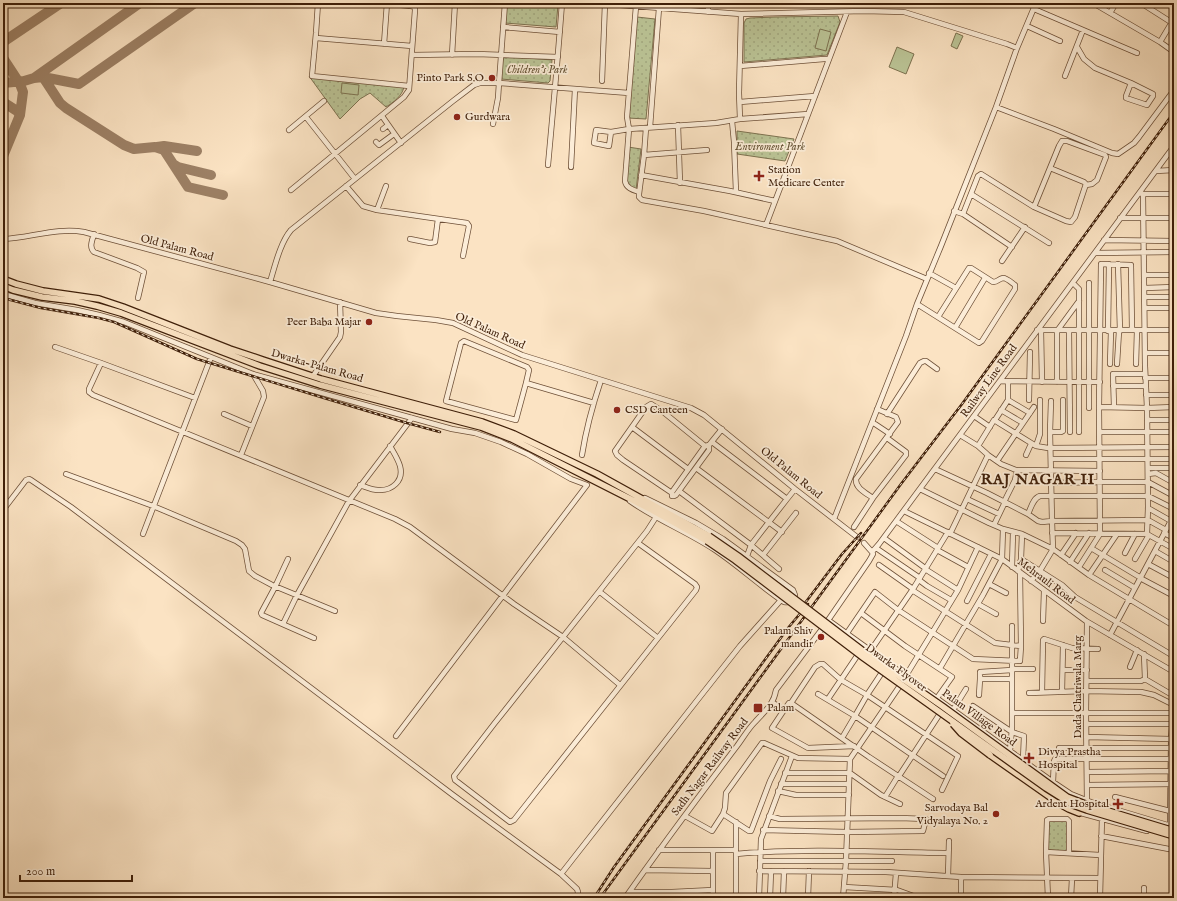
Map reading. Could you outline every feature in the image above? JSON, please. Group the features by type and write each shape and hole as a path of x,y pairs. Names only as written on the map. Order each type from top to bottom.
{"main road":[{"name":"Dwarka-Palam Road","path":"3,279 43,291 76,295 105,301 236,351 313,376 482,422 514,434 597,474 618,490"},
{"name":"Dwarka-Palam Road","path":"3,286 13,290 75,301 121,313 268,369 320,385 481,427 512,439 618,490"},
{"name":"Dwarka Flyover","path":"618,490 709,536 738,556 867,654 942,706 1067,797 1088,805 1174,831"},
{"name":"Dwarka Flyover","path":"635,498 707,540 864,658 1046,788 1073,805 1174,837"},
{"path":"946,716 961,734 1060,804 1079,813"}],"street":[{"path":"318,3 312,71 313,76 409,86"},
{"path":"291,190 382,116 404,97 408,90 416,10 415,7 411,6 380,3"},
{"path":"452,55 455,3"},
{"path":"493,124 498,98 505,3"},
{"path":"548,166 562,3 621,4 741,14 904,12 1017,48"},
{"path":"708,3 708,12"},
{"path":"834,519 906,336 929,272 941,246 996,107 1017,48 1036,3"},
{"path":"1093,3 1160,42 1174,52"},
{"path":"1110,13 1116,3"},
{"path":"1141,3 1173,23 1160,42"},
{"path":"384,44 387,4"},
{"path":"602,81 605,4"},
{"path":"636,6 627,117 629,129 625,183 628,188 639,192"},
{"path":"659,8 648,127 639,192 640,199 644,201 704,211 837,241 927,279"},
{"path":"1034,9 1138,53"},
{"path":"766,225 847,12"},
{"path":"740,119 741,14"},
{"path":"1027,26 1060,41"},
{"path":"503,27 560,32"},
{"path":"1065,76 1083,30"},
{"path":"316,38 412,46"},
{"path":"1077,47 1084,59 1095,68 1131,83 1153,94 1148,105 1126,98 1131,83"},
{"path":"412,55 501,55 558,57"},
{"path":"740,66 824,59 829,60"},
{"path":"270,282 286,235 291,230 474,85 499,83 629,93"},
{"path":"571,167 575,88"},
{"path":"996,107 1112,153 1118,154 1134,143 1174,90"},
{"path":"740,102 814,96"},
{"path":"289,130 324,101"},
{"path":"611,132 609,146 594,143 596,130 611,132 648,127 808,114"},
{"path":"382,116 401,142"},
{"path":"306,117 355,178"},
{"path":"732,121 736,192"},
{"path":"383,129 388,125"},
{"path":"678,125 680,182"},
{"path":"376,142 379,145 394,134"},
{"path":"1034,207 1063,140 1105,154 1106,157 1097,180 1092,184 1086,185"},
{"name":"Railway Line Road","path":"822,629 869,561 873,554 872,552 1040,330 1120,218 1141,194 1173,149"},
{"path":"644,155 707,150"},
{"path":"1050,168 1084,182 1086,185"},
{"path":"1156,171 1174,170"},
{"path":"963,214 978,176 981,174 1034,207 1070,222 1075,217 1086,185"},
{"path":"641,175 743,193 775,201"},
{"path":"346,186 363,206 377,210 468,224 469,226 463,256"},
{"path":"377,210 386,186"},
{"path":"971,194 1049,243"},
{"path":"1135,559 1148,534 1144,241 1141,194 1174,194"},
{"path":"954,211 963,214 1012,247"},
{"path":"1120,218 1174,218"},
{"path":"410,239 430,243 435,242 438,219"},
{"path":"1002,261 1025,227"},
{"name":"Old Palam Road","path":"3,239 62,230 73,230 94,234 270,282 376,313 453,323 522,356 691,408 722,428 795,489 857,537"},
{"path":"94,234 91,246 94,252 144,272 138,298"},
{"path":"1104,240 1174,241"},
{"path":"1095,253 1174,252"},
{"path":"1109,264 1110,364"},
{"path":"1117,364 1119,331 1118,264"},
{"path":"1079,568 1100,534 1100,265 1131,265 1136,364"},
{"path":"917,304 978,343 1015,289 1015,284 1002,278 994,283 969,268 938,317"},
{"path":"929,272 956,288"},
{"path":"1144,275 1174,274"},
{"path":"955,328 985,278"},
{"path":"1073,283 1078,287 1079,301 1079,432"},
{"path":"1088,283 1089,408"},
{"path":"1144,288 1174,287"},
{"path":"3,294 124,322 253,374 452,429 474,433 501,442 527,454 571,479 587,485 396,736"},
{"path":"1145,297 1174,297"},
{"path":"1057,382 1057,330 1079,301"},
{"path":"313,376 340,337 340,302"},
{"path":"1145,308 1174,308"},
{"path":"1042,382 1040,330 1174,330"},
{"path":"1068,331 1070,432"},
{"path":"464,341 527,367 529,370 526,383 516,420 446,401 461,344 464,341"},
{"path":"55,347 195,398"},
{"path":"1029,400 1030,352"},
{"path":"1145,354 1174,353"},
{"path":"143,534 211,357"},
{"path":"887,414 920,363 924,361 937,370"},
{"path":"101,363 89,389 91,393 395,519 410,527 503,595 564,637 620,685"},
{"path":"241,455 264,396 260,385 253,374"},
{"path":"1114,407 1113,374 1174,378"},
{"path":"582,455 584,441 601,380"},
{"path":"1000,381 1100,382"},
{"path":"978,446 1008,400 1008,381"},
{"path":"526,383 594,403"},
{"path":"1113,386 1146,386"},
{"path":"1146,395 1174,395"},
{"path":"1008,400 1030,413"},
{"path":"1026,455 1040,437 1040,400"},
{"path":"1050,432 1062,431 1063,400"},
{"path":"1031,581 1053,549 1050,432 1051,401"},
{"path":"709,444 709,450 674,496 672,496 672,493 617,455 615,451 646,407 651,404 662,411 787,498"},
{"path":"997,461 1034,407"},
{"path":"1100,407 1174,408"},
{"path":"873,498 858,487 856,480 898,423 896,418 877,409"},
{"path":"1001,410 1022,423"},
{"path":"224,414 252,426"},
{"path":"974,416 990,427"},
{"path":"283,624 296,595 349,501 412,418"},
{"path":"995,420 1034,445 1051,448 1174,446"},
{"path":"1147,420 1174,420"},
{"path":"854,527 873,498 906,455 906,452 875,424"},
{"path":"632,427 688,469"},
{"path":"672,493 688,469 722,428"},
{"path":"1100,432 1174,432"},
{"path":"960,435 1011,469 1100,471"},
{"path":"360,485 371,489 386,490 397,484 400,477 400,466 398,459 390,446"},
{"path":"871,650 913,590 937,549 949,533 962,510 988,455"},
{"path":"1051,459 1174,459"},
{"path":"696,468 782,532"},
{"path":"1148,468 1174,468"},
{"path":"1168,468 1174,471"},
{"path":"935,469 1005,502 1028,514 1039,522 1148,520 1174,538"},
{"path":"994,525 1015,480 1017,470"},
{"path":"1148,474 1156,473 1174,483"},
{"path":"66,474 153,506 242,545 247,554 249,571 251,574 275,587 335,611"},
{"path":"3,510 26,480 31,480 88,520 560,874 577,889 577,898"},
{"path":"1051,483 1148,482 1174,496"},
{"path":"746,556 751,545 795,489"},
{"path":"920,489 994,525 1022,534 1053,549 1089,575 1174,626"},
{"path":"618,490 658,503 723,539 794,591 795,596 793,600 787,602 781,600 715,550 682,530 645,512 618,490"},
{"path":"679,491 751,545 779,569"},
{"path":"1028,514 1037,497 1051,496 1148,496 1174,509"},
{"path":"967,499 999,514"},
{"path":"1148,508 1171,521"},
{"name":"Mehrauli Road","path":"904,510 1002,559 1087,622 1174,672"},
{"path":"763,555 796,513"},
{"path":"1110,635 1174,515"},
{"path":"638,543 695,584 697,587 696,590 513,821 509,821 455,780 455,775 600,592 656,517"},
{"path":"896,521 937,549 968,567"},
{"path":"940,668 978,604 1002,559 1004,529"},
{"path":"1012,567 1013,532"},
{"path":"1052,533 1148,534 1174,549"},
{"path":"1061,555 1076,533"},
{"path":"1070,562 1089,533"},
{"path":"847,633 875,592 898,610 974,660 1020,661 1019,572 1022,534"},
{"path":"1089,575 1117,534"},
{"path":"1125,553 1134,534"},
{"path":"884,538 958,590"},
{"path":"864,543 872,552"},
{"path":"843,898 846,872 850,759 856,748 872,728 899,687 958,590 978,547"},
{"path":"876,548 927,586 951,600"},
{"path":"1091,548 1140,578 1174,596"},
{"path":"1155,551 1174,562"},
{"path":"967,601 991,554"},
{"path":"288,559 261,613 262,615 314,638"},
{"path":"1021,559 1040,570 1075,597 1170,654"},
{"path":"1148,564 1174,578"},
{"path":"880,565 913,590 995,643 1021,646"},
{"path":"1105,570 1135,588"},
{"path":"989,584 1006,593"},
{"path":"1043,621 1044,591"},
{"path":"600,592 658,638"},
{"path":"560,874 740,646 781,600"},
{"path":"978,604 996,614"},
{"path":"861,613 884,631 952,677 937,698"},
{"name":"Palam Village Road","path":"828,620 1052,782 1071,794 1087,801 1172,826"},
{"name":"Dada Chatriwala Marg","path":"1087,622 1087,801"},
{"path":"1010,751 1012,732 1012,626"},
{"path":"822,629 899,687 1061,803 1079,813 1174,837"},
{"name":"Sadh Nagar Railway Road","path":"625,898 749,730 772,702 775,697 776,690 822,629"},
{"path":"1042,692 1043,640 1045,639 1063,646 1074,648 1098,649"},
{"path":"1062,692 1063,646"},
{"path":"1130,668 1136,650"},
{"path":"1144,654 1146,679"},
{"path":"828,700 857,656"},
{"path":"856,748 812,749 804,747 772,728 813,670 819,664 827,666 841,680 867,695 958,756 942,790"},
{"path":"979,695 980,672 1033,668"},
{"path":"1063,670 1087,670"},
{"path":"842,738 867,695 882,674"},
{"path":"980,680 1012,679"},
{"path":"1087,681 1141,681 1146,679"},
{"path":"1146,679 1174,696"},
{"path":"953,710 966,689"},
{"path":"1029,693 1086,691 1146,692 1174,705 1171,739 1173,748 1171,760 1172,795 1170,811 1172,826"},
{"path":"818,694 913,754 943,776"},
{"path":"772,702 784,710"},
{"path":"791,703 933,799"},
{"path":"973,706 1012,732 1024,736 1023,760"},
{"path":"1012,713 1173,713"},
{"path":"885,797 939,715"},
{"path":"1086,724 1172,724"},
{"path":"1086,737 1171,739"},
{"path":"685,816 712,831 723,814 726,793 762,743 798,758 850,759"},
{"path":"1059,748 1173,748"},
{"path":"759,898 760,839 792,756"},
{"path":"723,814 749,831 751,830 770,781 781,759"},
{"path":"1052,782 1055,759 1171,760"},
{"path":"1087,772 1172,773"},
{"path":"786,773 850,773 885,797 900,804"},
{"path":"781,784 849,784"},
{"path":"1087,785 1172,784"},
{"path":"778,791 796,795 849,795"},
{"path":"1115,797 1170,811"},
{"path":"1100,898 1101,818 1103,806"},
{"path":"763,830 847,832 923,831 926,819 780,819 769,816"},
{"path":"1048,898 1046,852 1047,820 1067,819 1069,821 1069,853"},
{"path":"736,822 736,898"},
{"path":"1101,836 1174,850"},
{"path":"948,876 949,841"},
{"path":"659,850 713,850 736,852 847,851 948,853"},
{"path":"713,850 713,898"},
{"path":"1046,852 1100,855"},
{"path":"760,860 892,861"},
{"path":"645,870 713,871"},
{"path":"759,871 896,873 961,877 1100,878"},
{"path":"770,898 771,871"},
{"path":"783,898 784,871"},
{"path":"808,898 810,871"},
{"path":"894,898 896,873"},
{"path":"961,877 961,898"},
{"path":"1071,898 1072,878"},
{"path":"844,887 895,890 919,898"},
{"path":"1144,888 1144,898"},
{"path":"630,891 672,892 713,890"}],"green space":[{"path":"507,3 558,5 556,27 505,23"},
{"path":"838,16 840,22 827,55 744,62 744,23 746,19"},
{"path":"637,17 655,19 646,119 628,118"},
{"path":"820,29 831,32 826,51 815,48"},
{"path":"956,33 963,36 957,49 951,46"},
{"path":"897,47 914,54 906,74 889,67"},
{"name":"Children's Park","path":"503,56 552,60 550,81 548,83 501,79"},
{"path":"309,76 404,87 400,96 386,107 370,93 360,99 340,119"},
{"path":"342,83 359,85 358,95 341,93"},
{"name":"Enviroment Park","path":"737,131 794,139 785,161 737,154"},
{"path":"628,147 641,149 636,190 626,182"},
{"path":"1048,821 1068,821 1068,852 1048,851"}],"taxiway":[{"path":"3,42 61,3"},
{"path":"3,83 24,81 34,78 140,3"},
{"path":"43,77 79,84 195,3"},
{"path":"3,58 20,84 23,92 20,115 3,156"},
{"path":"34,78 43,77 60,103 124,145 134,149 155,147 164,150 188,187 223,195"},
{"path":"3,102 17,111 20,115"},
{"path":"157,147 164,146 197,151"},
{"path":"173,164 178,167 211,175"}],"railway":[{"path":"600,898 1174,112"},
{"path":"3,298 41,308 114,322 197,359 440,432"},
{"path":"802,607 842,554 861,533"},
{"path":"594,898 614,867 788,628 808,604"}],"place":[{"name":"Pinto Park S.O","path":"492,78"},
{"name":"Gurdwara","path":"457,117"},
{"name":"Station Medicare Center","path":"759,176"},
{"name":"Peer Baba Majar","path":"369,322"},
{"name":"CSD Canteen","path":"617,410"},
{"name":"Palam Shiv mandir","path":"821,637"},
{"name":"Palam","path":"758,708"},
{"name":"Divya Prastha Hospital","path":"1029,758"},
{"name":"Ardent Hospital","path":"1118,804"},
{"name":"Sarvodaya Bal Vidyalaya No. 2","path":"996,814"}],"district":[{"name":"RAJ NAGAR II","path":"1038,479"}]}
